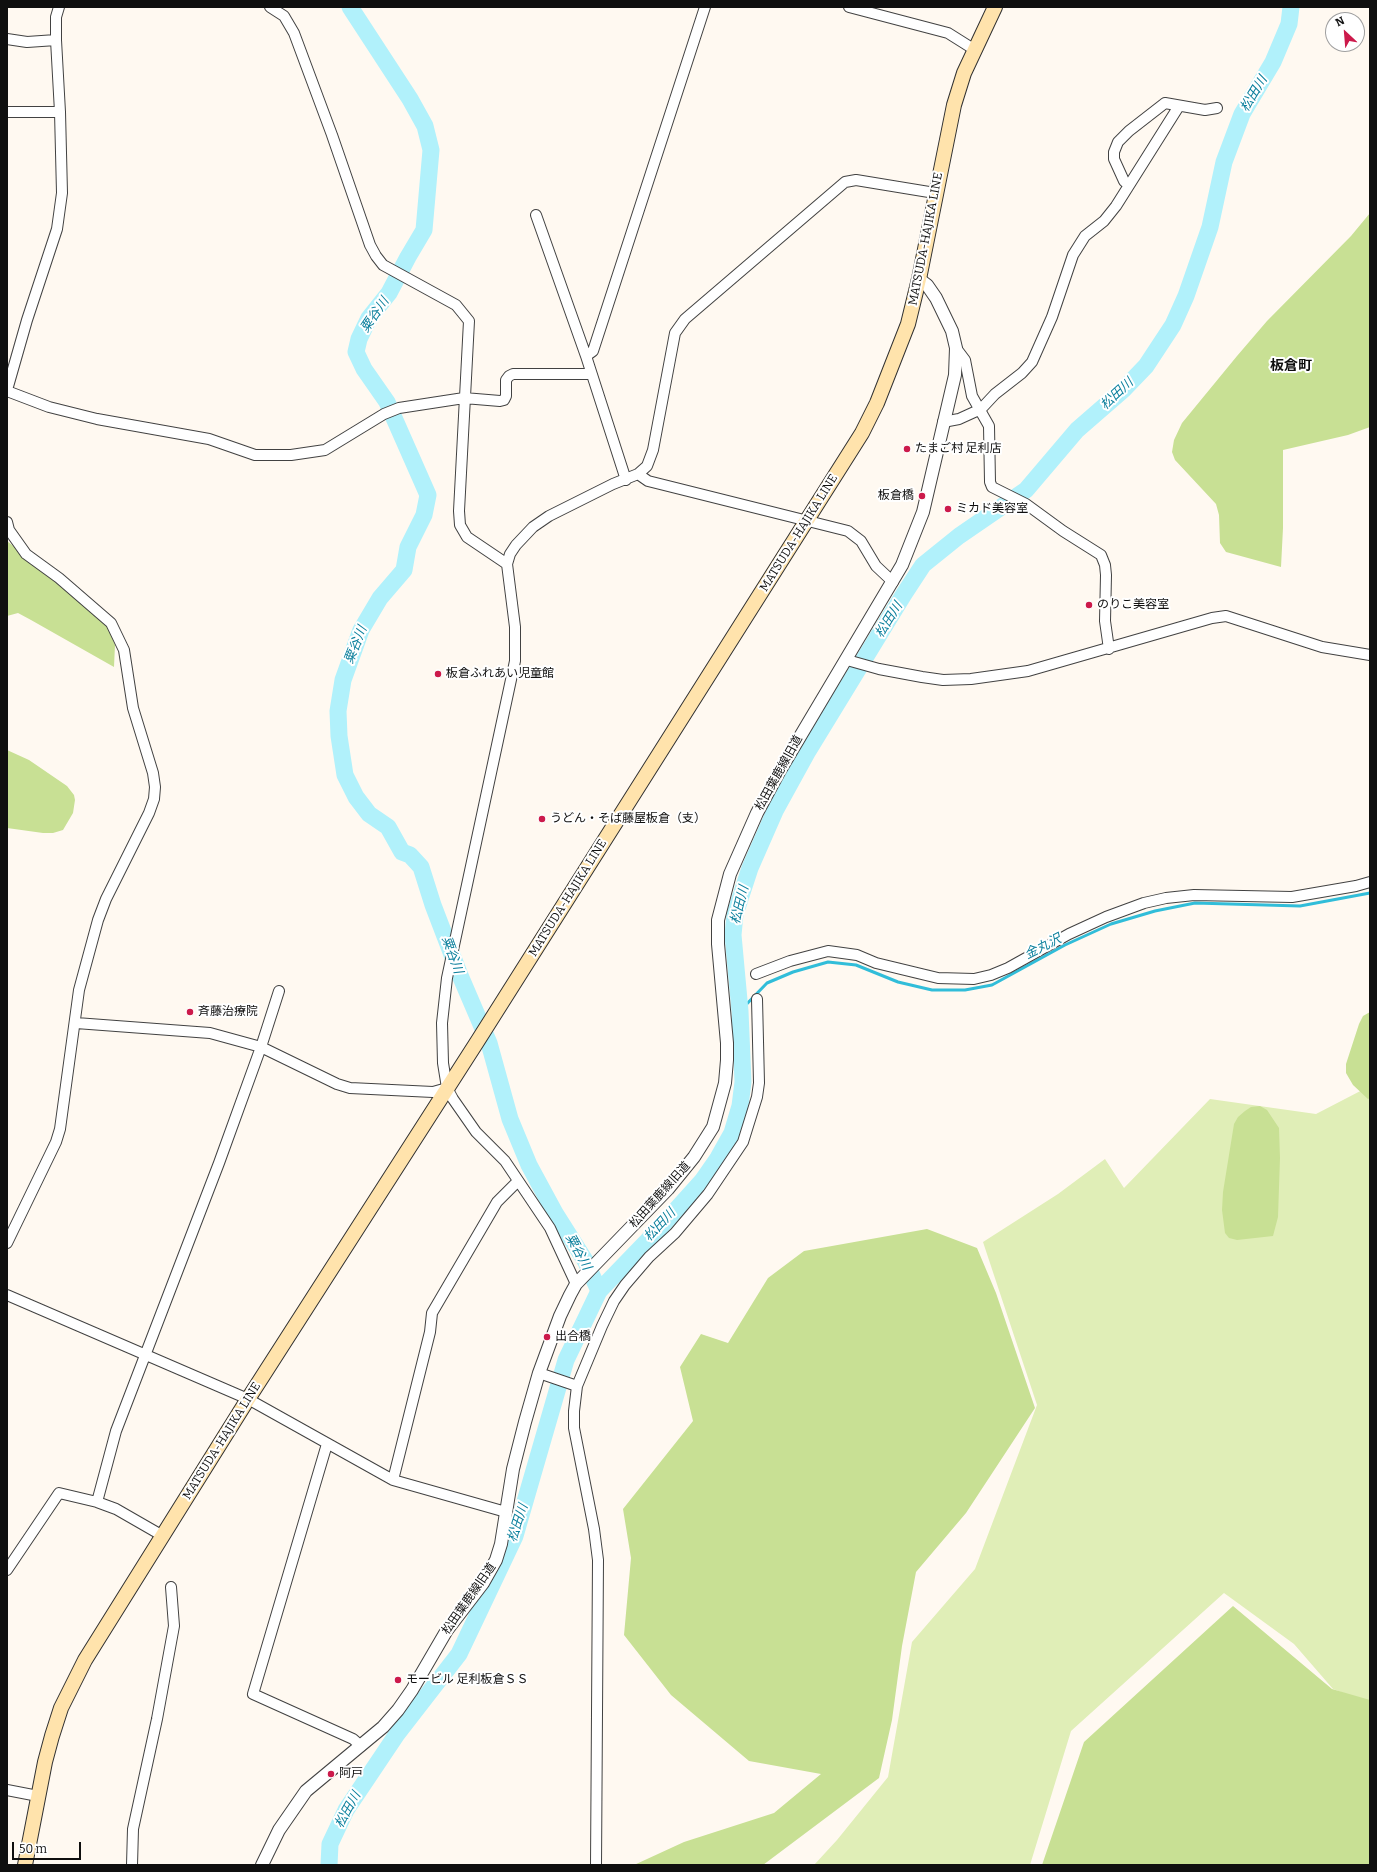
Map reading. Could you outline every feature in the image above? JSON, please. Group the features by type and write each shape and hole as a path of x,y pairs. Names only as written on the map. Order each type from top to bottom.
{"main road":[{"name":"MATSUDA-HAJIKA LINE","path":"25,1865 38,1796 52,1736 61,1708 85,1660 248,1399 477,1042 862,433 877,403 908,324 919,279 935,193 954,105 964,74 995,7"}],"street":[{"path":"59,7 56,17 56,40 62,193 58,229 27,320 7,391 56,408 97,419 209,439 255,455 291,455 325,450 384,414 398,408 464,398 504,400 506,396 506,380 513,374 591,374"},
{"path":"270,7 284,16 294,34 332,135 370,245 376,256 383,265 456,305 469,321 459,511 460,525 467,537 507,564"},
{"path":"586,356 593,351 705,7"},
{"path":"849,7 948,33 975,50"},
{"path":"7,39 28,42 56,40"},
{"path":"1129,185 1124,181 1114,159 1114,152 1118,142 1129,130 1166,103 1205,110 1216,108"},
{"path":"943,422 959,419 981,409 995,394 1022,373 1032,362 1052,318 1073,255 1085,236 1104,221 1129,185 1179,106"},
{"path":"7,112 60,112"},
{"path":"578,1282 550,1228 505,1162 465,1118 447,1088 443,1063 442,1023 450,966 515,661 515,627 507,564 510,554 516,545 533,527 549,516 613,484 638,474 647,466 653,450 675,333 685,319 845,182 856,180 935,193"},
{"path":"536,214 586,356 626,480"},
{"name":"松田葉鹿線旧道","path":"262,1865 279,1830 306,1791 361,1746 398,1710 412,1690 447,1630 483,1583 496,1560 505,1527 513,1469 560,1316 578,1282 668,1189 694,1157 713,1127 725,1082 727,1060 727,1043 718,944 718,920 724,890 757,813 782,766 893,582 908,553 923,512 955,374 956,348 952,331 936,298 927,285 919,279"},
{"path":"956,348 965,360 970,390 981,409 991,433 990,482 992,487 1026,504 1063,531 1101,555 1105,565 1106,575 1105,621 1109,649"},
{"path":"638,474 648,482 848,531 861,541 876,566 893,582"},
{"path":"7,1243 56,1142 60,1129 76,1023 79,990 98,920 106,899 149,813 154,799 154,780 133,708 124,650 111,623 59,578 26,554 8,527"},
{"path":"847,660 879,669 922,677 944,680 971,679 1028,671 1109,649 1212,618 1226,616 1322,647 1370,655"},
{"path":"756,974 796,959 828,951 857,955 876,963 938,978 974,979 991,975 1008,968 1055,941 1106,918 1144,904 1166,898 1194,895 1292,897 1356,886 1370,882"},
{"path":"97,1502 116,1431 218,1165 261,1047 279,991"},
{"path":"596,1865 598,1560 591,1514 574,1428 574,1385 614,1301 625,1285 649,1257 675,1233 708,1194 743,1142 757,1098 759,1083 757,999"},
{"path":"76,1023 210,1033 261,1047 337,1084 350,1088 433,1092 447,1088"},
{"path":"393,1480 430,1332 432,1313 497,1202 518,1181"},
{"path":"7,1295 248,1399 393,1480 506,1512"},
{"path":"542,1374 574,1385"},
{"path":"327,1444 252,1694 353,1739 361,1746"},
{"path":"7,1570 59,1493 97,1502 116,1509 163,1536"},
{"path":"132,1865 133,1829 157,1719 174,1626 171,1587"},
{"path":"7,1790 38,1796"}],"green space":[{"path":"1370,213 1370,427 1348,435 1283,450 1283,528 1281,567 1226,552 1220,543 1219,515 1216,504 1175,460 1172,452 1174,440 1182,423 1267,321 1351,236"},
{"path":"7,541 105,619 115,645 114,667 18,613 7,616"},
{"path":"7,750 29,760 67,786 74,795 75,800 73,813 63,830 53,833 43,833 7,828"},
{"path":"1370,1012 1370,1098 1368,1099 1353,1085 1346,1073 1346,1064 1359,1024 1363,1016"},
{"path":"1370,1086 1370,1703 1333,1689 1294,1644 1224,1593 1071,1731 1030,1865 814,1865 837,1840 888,1777 912,1642 975,1569 1037,1405 983,1242 1058,1194 1105,1159 1124,1188 1210,1099 1316,1114"},
{"path":"1260,1106 1267,1110 1279,1128 1280,1158 1278,1217 1273,1236 1237,1240 1229,1238 1225,1233 1222,1210 1223,1192 1234,1124 1238,1117 1245,1111 1251,1107"},
{"path":"927,1229 977,1248 996,1293 1035,1408 966,1513 916,1572 902,1646 892,1720 879,1778 763,1865 634,1865 684,1842 774,1813 821,1774 749,1761 671,1695 624,1635 631,1558 623,1509 693,1421 680,1367 701,1334 728,1343 768,1278 804,1251"},
{"path":"1233,1606 1332,1689 1370,1700 1370,1865 1042,1865 1084,1742"}],"waterway":[{"name":"粟谷川","path":"350,7 410,99 425,126 431,150 424,230 389,293 369,318 359,339 356,352 364,369 387,402 428,495 424,515 408,547 404,570 380,598 361,630 343,680 338,711 339,736 345,775 356,797 369,814 388,827 402,852 410,855 421,867 433,905 459,973 489,1043 510,1119 529,1165 555,1213 586,1262 599,1291"},
{"name":"松田川","path":"329,1865 330,1844 346,1810 397,1734 459,1654 515,1536 566,1360 599,1291 657,1231 702,1181 718,1158 732,1133 740,1106 743,1082 740,1011 733,935 735,914 750,868 775,811 808,751 923,565 959,536 1026,490 1077,430 1123,390 1146,366 1173,325 1186,296 1210,227 1224,162 1242,114 1273,62 1289,24 1291,7"},
{"name":"金丸沢","path":"740,1011 767,983 793,972 828,962 856,965 898,982 932,990 965,990 992,985 1065,945 1111,924 1155,911 1195,903 1300,906 1370,893"}],"place":[{"name":"たまご村 足利店","path":"907,449"},
{"name":"板倉橋","path":"922,496"},
{"name":"ミカド美容室","path":"948,509"},
{"name":"のりこ美容室","path":"1089,605"},
{"name":"板倉ふれあい児童館","path":"438,674"},
{"name":"うどん・そば藤屋板倉（支）","path":"542,819"},
{"name":"斉藤治療院","path":"190,1012"},
{"name":"出合橋","path":"547,1337"},
{"name":"モービル 足利板倉ＳＳ","path":"398,1680"},
{"name":"阿戸","path":"331,1774"}],"district":[{"name":"板倉町","path":"1291,366"}]}
